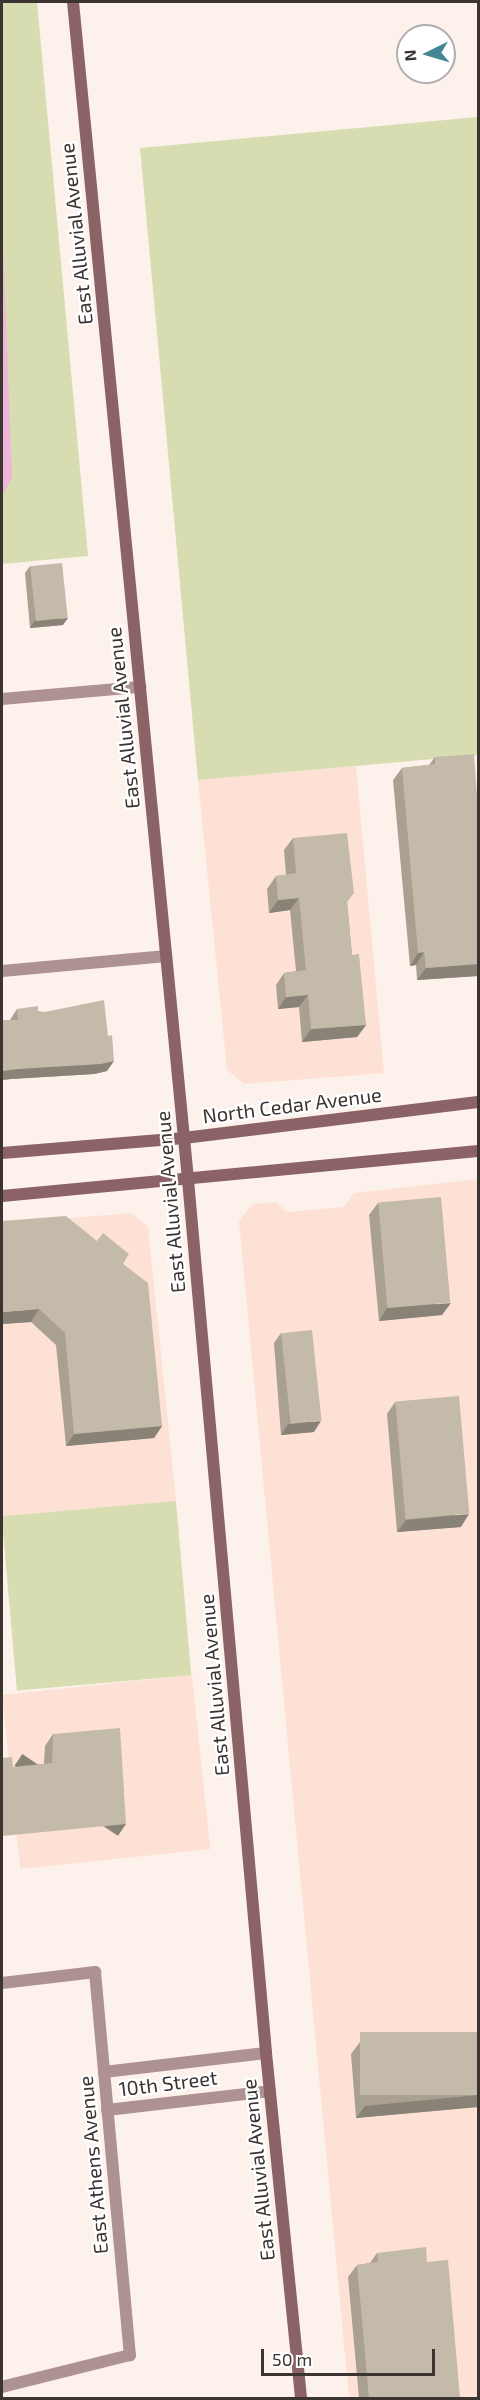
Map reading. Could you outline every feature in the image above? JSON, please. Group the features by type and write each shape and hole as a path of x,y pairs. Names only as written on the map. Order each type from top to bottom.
{"main road":[{"name":"East Alluvial Avenue","path":"74,2 188,1180 266,2053 301,2398"},
{"name":"North Cedar Avenue","path":"2,1153 184,1138 478,1102"},
{"path":"2,1196 478,1151"}],"street":[{"path":"2,699 140,687"},
{"path":"2,971 166,956"},
{"name":"East Athens Avenue","path":"2,1983 94,1972 130,2355 2,2387"},
{"name":"10th Street","path":"104,2072 266,2053"},
{"name":"10th Street","path":"107,2110 270,2091"}],"shaded area":[{"path":"2,219 12,477 2,497"},
{"path":"356,766 384,1073 244,1084 227,1070 198,780"},
{"path":"478,1179 478,2398 349,2398 239,1221 253,1204 276,1202 287,1212 344,1207 354,1193"},
{"path":"131,1213 148,1227 176,1501 2,1517 2,1224"},
{"path":"192,1675 210,1849 20,1869 2,1695"}],"green space":[{"path":"2,2 37,2 88,556 2,564"},
{"path":"478,117 478,755 198,780 140,148"},
{"path":"176,1501 191,1675 17,1691 2,1516"}],"building":[{"path":"62,563 68,618 36,621 30,566"},
{"path":"474,754 478,809 478,964 426,968 424,952 418,953 402,768 435,764 435,757"},
{"path":"347,833 354,893 347,902 352,955 359,954 366,1025 311,1029 308,995 286,997 284,973 306,970 299,898 278,900 276,876 296,873 293,838"},
{"path":"104,1000 108,1036 112,1035 114,1061 101,1064 2,1071 2,1020 18,1020 17,1009 38,1006 38,1011 45,1012"},
{"path":"441,1197 450,1303 387,1308 378,1202"},
{"path":"66,1216 97,1241 103,1233 129,1254 123,1264 148,1283 162,1426 74,1434 65,1333 39,1309 2,1312 2,1221"},
{"path":"312,1330 322,1421 291,1424 281,1333"},
{"path":"459,1396 469,1514 406,1519 395,1402"},
{"path":"120,1728 126,1824 2,1836 2,1758 12,1757 13,1767 52,1763 53,1734"},
{"path":"360,2032 478,2032 478,2095 360,2095"},
{"path":"426,2247 427,2262 448,2260 460,2398 369,2398 357,2265 378,2262 377,2253"}]}
